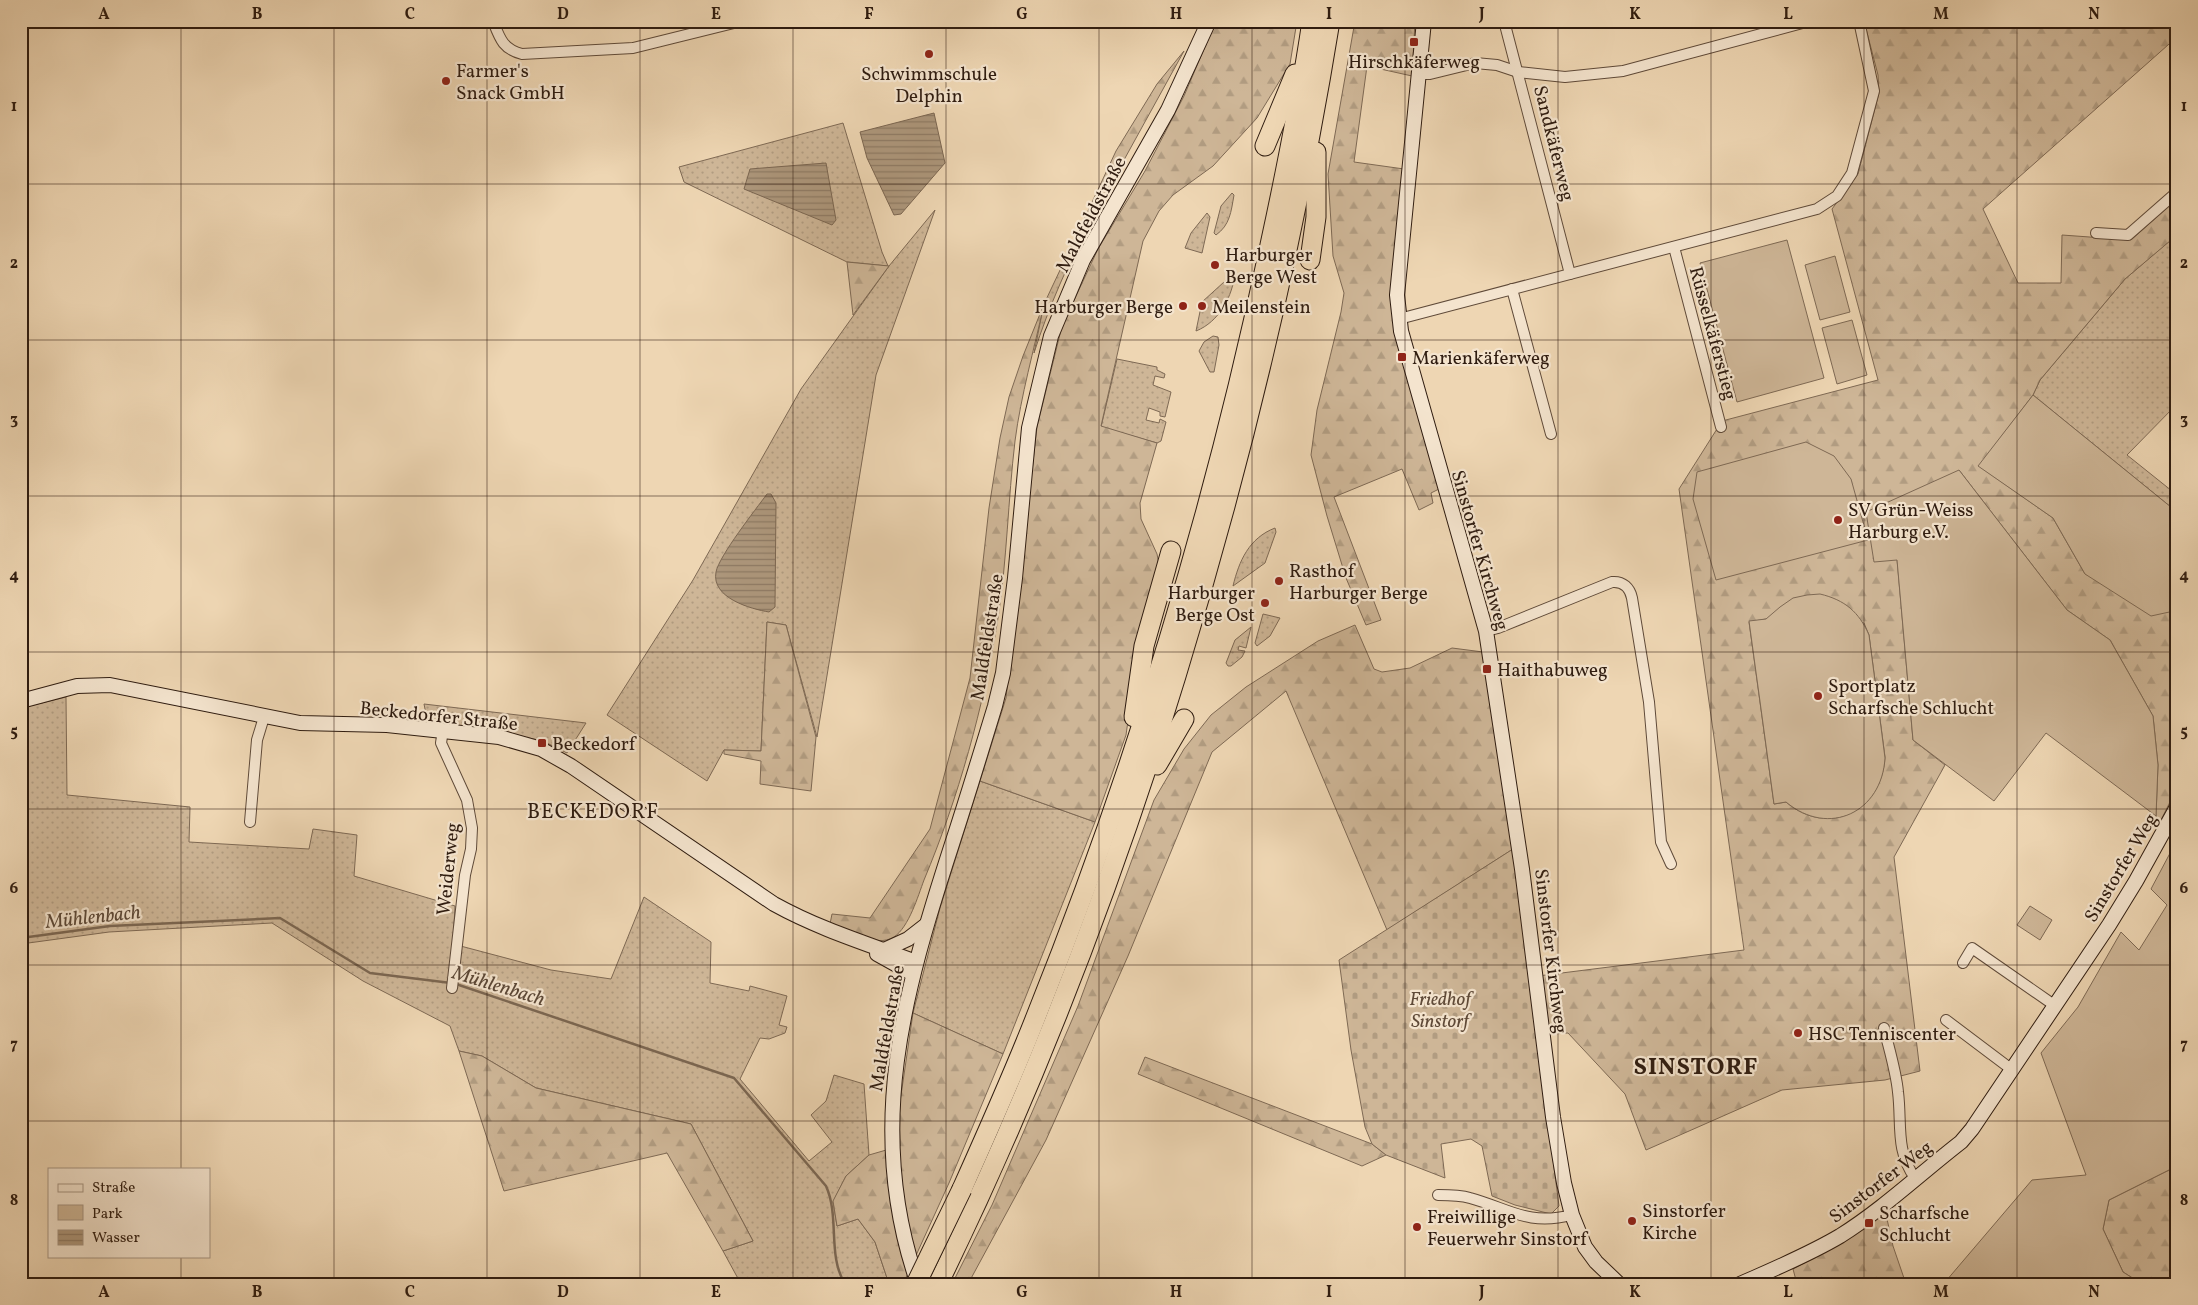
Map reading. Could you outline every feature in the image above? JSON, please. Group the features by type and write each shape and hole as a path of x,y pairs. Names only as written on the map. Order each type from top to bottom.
{"highway":[{"path":"938,1284 978,1199 1059,1010 1134,808 1206,578 1240,454 1274,315 1318,94 1330,21"},
{"path":"1265,146 1288,94 1312,25"},
{"path":"917,1284 962,1189 1037,1015 1125,777 1193,559 1241,375 1280,198 1312,25"},
{"path":"1310,260 1316,217 1318,94"},
{"path":"1125,777 1144,646 1171,551"},
{"path":"1134,808 1165,748 1184,719"}],"street":[{"path":"493,21 499,36 510,51 522,54 633,48 742,21"},
{"name":"Maldfeldstraße","path":"917,1284 901,1217 894,1169 892,1140 895,1067 900,1031 914,968 989,725 1003,673 1015,578 1029,428 1051,336 1083,260 1168,110 1209,21"},
{"name":"Sinstorfer Kirchweg","path":"1424,21 1397,295 1399,319 1422,409 1486,631 1522,869 1558,1152 1572,1215 1588,1252 1619,1284"},
{"name":"Sandkäferweg","path":"1504,21 1570,274"},
{"path":"1419,74 1430,74 1475,63 1497,65 1518,72 1565,77 1622,71 1810,21"},
{"path":"1399,319 1817,209 1836,196 1852,173 1874,91 1859,21"},
{"path":"2096,233 2128,234 2177,192"},
{"name":"Rüsselkäferstieg","path":"1674,247 1721,427"},
{"path":"1512,288 1550,434"},
{"path":"1486,631 1498,628 1609,583 1621,582 1628,589 1633,607 1649,702 1661,842 1671,864"},
{"name":"Beckedorfer Straße","path":"21,701 77,686 110,685 300,723 387,725 443,730 499,737 541,748 571,766 774,904 798,917 862,944 884,950 914,968"},
{"path":"250,822 257,740 264,716"},
{"name":"Weiderweg","path":"443,730 441,743 467,800 471,813 472,837 465,875 452,988"},
{"name":"Sinstorfer Weg","path":"1740,1284 1790,1263 1841,1235 1866,1218 1961,1142 1972,1130 2114,917 2177,807"},
{"path":"884,950 908,939 926,925"},
{"name":"Beckedorfer Straße","path":"862,944 896,966 914,968"},
{"path":"1963,963 1972,948 2054,1005"},
{"path":"1946,1020 2003,1061 2011,1069"},
{"path":"1884,1028 1898,1092 1901,1150 1908,1168 1915,1178"},
{"path":"1438,1195 1468,1197 1504,1212 1525,1217 1548,1219 1572,1215"}],"green space":[{"path":"1216,21 1297,21 1290,64 1257,118 1213,166 1173,195 1159,211 1143,241 1101,426 1157,443 1140,503 1141,519 1157,554 1160,570 1139,643 1126,735 1095,822 980,781 1006,698 1037,427 1062,326 1098,249 1145,171 1184,96"},
{"path":"1355,21 1415,21 1412,76 1367,66 1354,162 1404,169 1391,301 1439,489 1431,493 1433,503 1419,510 1402,469 1334,497 1381,620 1366,625 1346,578 1311,455 1317,410 1344,293 1333,256 1328,174"},
{"path":"1864,21 2177,21 2177,37 1983,209 2018,283 2061,283 2062,235 2131,240 2177,199 2177,235 2125,279 2040,380 2033,395 1979,466 2053,518 2085,574 2174,611 2177,600 2177,788 2160,822 2156,816 2158,765 2153,716 2110,640 2067,610 1959,470 1897,559 1913,740 1945,765 1894,857 1920,1071 1885,1080 1782,1090 1646,1150 1625,1094 1568,1033 1537,1035 1530,977 1744,950 1679,489 1722,421 1878,380 1832,209 1858,174 1879,93 1878,75","holes":["1766,619 1864,623 1869,635 1885,757 1882,776 1874,792 1863,804 1850,813 1835,818 1819,818 1802,813 1786,802 1774,804 1749,622"]},
{"path":"1184,51 1092,218 1087,213 1116,151 1157,84"},
{"path":"843,123 882,252 888,266 847,262 684,182 679,167"},
{"path":"1232,193 1234,195 1229,218 1221,231 1216,235 1214,233 1221,206"},
{"path":"935,210 876,375 817,737 786,625 767,622 761,751 724,750 707,781 607,715 693,580 801,389 889,266"},
{"path":"1087,213 1092,218 1060,284 1034,353 1044,304"},
{"path":"1207,213 1210,217 1202,253 1185,248 1191,233"},
{"path":"2173,238 2177,241 2177,404 2127,455 2177,495 2177,512 2033,395 2040,380 2125,279"},
{"path":"1787,240 1824,378 1737,402 1700,263"},
{"path":"1835,256 1850,312 1820,320 1805,265"},
{"path":"847,262 889,266 853,315"},
{"path":"1235,272 1228,299 1218,315 1196,331 1202,302"},
{"path":"1044,304 1024,390 1015,441 998,618 969,752 948,817 909,919 894,937 887,940 871,940 830,924 832,914 870,918 930,829 970,678 989,508 1000,438 1009,397"},
{"path":"1852,320 1867,375 1837,384 1822,328"},
{"path":"1213,336 1218,337 1219,345 1214,372 1210,372 1199,351 1204,342"},
{"path":"1117,359 1157,367 1157,370 1165,374 1164,378 1155,376 1153,385 1171,392 1165,417 1160,416 1160,412 1149,408 1146,420 1159,423 1160,419 1166,422 1161,441 1157,443 1101,427"},
{"path":"2033,395 2177,512 2177,600 2174,611 2151,616 2085,574 2053,518 1978,466"},
{"path":"1806,442 1834,456 1851,479 1868,540 1716,580 1693,499 1697,472"},
{"path":"1959,470 2067,610 2110,640 2153,716 2158,765 2156,816 2046,733 1994,801 1913,740 1897,560 1874,562 1866,512"},
{"path":"1275,528 1276,532 1265,563 1233,586 1238,568 1246,551 1258,538"},
{"name":"Sportplatz Scharfsche Schlucht","path":"1820,594 1837,600 1850,608 1861,620 1869,635 1885,758 1882,777 1874,793 1864,805 1850,814 1835,818 1819,818 1802,813 1786,802 1774,804 1749,621 1766,619 1793,598"},
{"path":"1263,614 1280,618 1270,636 1257,646 1255,643"},
{"path":"767,622 786,625 816,737 811,791 760,784 761,761 724,754 724,750 761,751"},
{"path":"1355,625 1374,669 1382,672 1410,668 1452,648 1483,652 1513,849 1387,930 1286,691 1212,752 1128,956 1046,1140 968,1284 952,1284 992,1205 1078,1006 1154,800 1184,749 1211,715 1246,687 1318,641"},
{"path":"1251,627 1246,648 1239,646 1238,650 1245,651 1242,657 1231,666 1228,666 1226,663 1235,640"},
{"path":"66,697 67,795 190,807 189,842 309,849 313,829 357,835 354,876 455,906 453,944 551,970 611,979 644,897 711,942 710,983 749,991 750,986 787,996 779,1025 787,1027 785,1033 769,1039 760,1038 740,1079 809,1161 832,1142 811,1115 826,1101 834,1075 864,1084 869,1155 846,1176 833,1202 837,1226 858,1219 875,1242 889,1284 741,1284 723,1251 753,1241 691,1124 536,1088 482,1056 459,1051 450,1026 363,981 272,923 109,932 21,944 21,708"},
{"path":"424,704 586,723 567,753 543,741 500,732 428,724"},
{"path":"980,781 1095,822 1003,1054 913,1013 940,908"},
{"path":"2177,840 2177,1166 2109,1200 2103,1229 2123,1272 2142,1284 1941,1284 1946,1281 2032,1180 2086,1175 2041,1053 2078,1007 2121,932 2139,950 2167,905 2151,889"},
{"name":"Friedhof Sinstorf","path":"1513,849 1559,1206 1551,1214 1515,1205 1492,1196 1482,1146 1471,1139 1441,1144 1445,1178 1386,1155 1372,1144 1365,1127 1351,1050 1339,960"},
{"path":"2030,906 2052,920 2040,940 2017,925"},
{"path":"913,1013 1003,1054 949,1183 903,1284 889,1284 875,1242 858,1219 837,1226 833,1201 846,1176 869,1155 900,1146 899,1109"},
{"path":"459,1051 482,1056 536,1088 691,1124 753,1241 723,1251 667,1153 504,1191"},
{"path":"1145,1057 1372,1144 1386,1155 1362,1166 1138,1074"},
{"path":"2177,1166 2177,1284 2142,1284 2123,1272 2103,1229 2109,1200"},
{"path":"1885,1210 1893,1246 1906,1284 1797,1284 1793,1269 1846,1241"}],"water":[{"path":"934,113 945,163 901,214 894,215 867,158 860,132"},
{"path":"826,163 836,220 832,225 744,189 750,169"},
{"path":"767,494 771,494 776,503 775,607 769,612 734,601 720,589 716,581 716,572 724,555"}],"waterway":[{"name":"Mühlenbach","path":"21,938 110,926 280,918 370,973 451,983"},
{"name":"Mühlenbach","path":"456,984 734,1078 826,1186 832,1210 836,1261 845,1284"}],"place":[{"name":"Hirschkäferweg","path":"1414,42"},
{"name":"Schwimmschule Delphin","path":"929,54"},
{"name":"Farmer's Snack GmbH","path":"446,81"},
{"name":"Harburger Berge West","path":"1215,265"},
{"name":"Harburger Berge","path":"1183,306"},
{"name":"Meilenstein","path":"1202,306"},
{"name":"Marienkäferweg","path":"1402,357"},
{"name":"SV Grün-Weiss Harburg e.V.","path":"1838,520"},
{"name":"Rasthof Harburger Berge","path":"1279,581"},
{"name":"Harburger Berge Ost","path":"1265,603"},
{"name":"Haithabuweg","path":"1487,669"},
{"name":"Sportplatz Scharfsche Schlucht","path":"1818,696"},
{"name":"Beckedorf","path":"542,743"},
{"name":"HSC Tenniscenter","path":"1798,1033"},
{"name":"Sinstorfer Kirche","path":"1632,1221"},
{"name":"Scharfsche Schlucht","path":"1869,1223"},
{"name":"Freiwillige Feuerwehr Sinstorf","path":"1417,1227"}],"district":[{"name":"BECKEDORF","path":"593,811"},
{"name":"SINSTORF","path":"1696,1066"}]}
